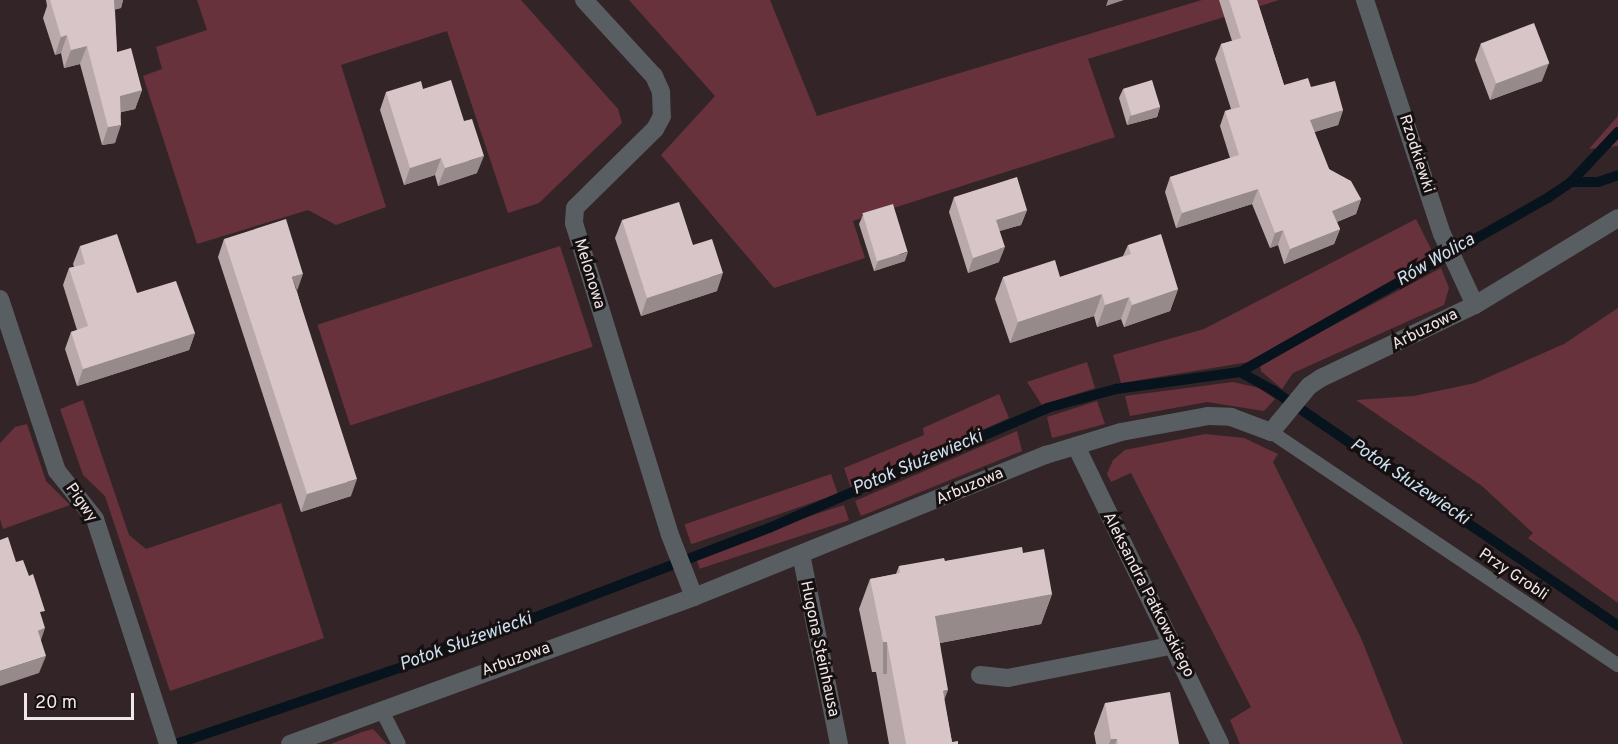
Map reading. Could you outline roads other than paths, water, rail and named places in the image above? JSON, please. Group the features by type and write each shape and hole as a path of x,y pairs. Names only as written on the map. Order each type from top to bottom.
{"street":[{"name":"Melonowa","path":"584,0 654,76 661,92 662,116 655,129 575,208 574,223 670,535 692,591"},
{"name":"Rzodkiewki","path":"1365,0 1442,234 1475,304"},
{"name":"Arbuzowa","path":"290,744 692,591 801,554 1076,446 1150,425 1208,416 1232,417 1275,427 1309,386 1475,304 1618,218"},
{"name":"Pigwy","path":"0,299 57,471 95,519 168,744"},
{"name":"Aleksandra Patkowskiego","path":"1076,446 1175,645 1220,744"},
{"name":"Hugona Steinhausa","path":"801,554 839,744"},
{"path":"980,675 1008,678 1175,645"}],"lane":[{"name":"Przy Grobli","path":"1275,427 1618,665"},
{"path":"381,709 399,744"}],"waterway":[{"name":"Rów Wolica","path":"1240,372 1549,197 1571,182 1618,132"},
{"path":"1571,182 1598,182 1618,175"},
{"name":"Potok Służewiecki","path":"176,744 431,657 769,528 1047,408 1116,389 1240,372 1274,391 1618,626"}]}
